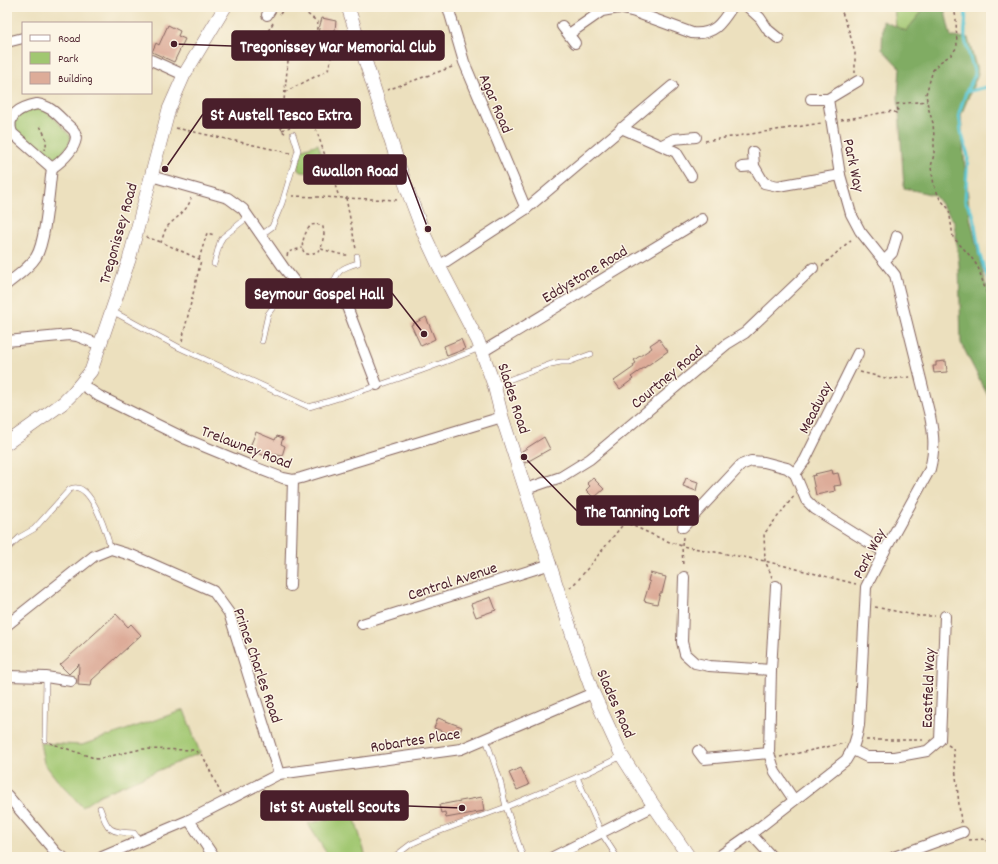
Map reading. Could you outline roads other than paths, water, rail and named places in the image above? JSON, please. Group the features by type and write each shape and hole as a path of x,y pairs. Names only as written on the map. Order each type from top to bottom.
{"street":[{"name":"Tregonissey Road","path":"7,442 63,403 81,384 90,371 129,260 169,109 184,75 225,7"},
{"name":"Slades Road","path":"348,7 410,197 424,234 481,350 494,386 502,417 593,693 622,756 689,857"},
{"name":"Agar Road","path":"448,7 464,62 526,209"},
{"path":"562,26 572,38 602,11 619,8 635,12 692,33 702,34 708,33 722,22 732,7"},
{"path":"748,7 760,18 768,30 779,39"},
{"path":"7,42 22,38"},
{"path":"152,60 184,75"},
{"path":"811,98 828,99 858,81"},
{"path":"439,266 526,209 672,86"},
{"name":"Park Way","path":"828,99 840,175 851,214 860,230 895,275 934,436 934,454 930,469 866,587 859,725 855,745"},
{"path":"37,104 45,105 53,110 74,132 75,138 73,148 59,164 52,168 12,133 10,128 10,122 13,116 30,106 37,104"},
{"path":"621,128 676,152 691,176"},
{"path":"662,146 674,140 696,137"},
{"path":"753,152 754,166 764,183 778,186 840,175"},
{"path":"742,167 754,166"},
{"path":"7,284 26,269 37,256 43,239 52,168"},
{"path":"151,176 228,198 243,209 284,268 299,287 305,292 322,292 332,288 341,291 377,386"},
{"name":"Eddystone Road","path":"481,350 702,219"},
{"path":"884,261 892,253 897,236"},
{"name":"Courtney Road","path":"526,489 562,478 590,459 727,344 745,333 813,268"},
{"path":"7,342 70,335 77,336 100,346"},
{"name":"Meadway","path":"795,474 805,460 858,353"},
{"name":"Trelawney Road","path":"81,384 99,396 186,439 249,466 293,480 502,417"},
{"path":"683,527 742,464 752,461 764,462 787,468 795,474 806,500 815,509 884,552"},
{"path":"290,586 293,480"},
{"path":"7,624 94,556 111,549"},
{"name":"Prince Charles Road","path":"111,549 134,556 213,591 229,613 279,774"},
{"name":"Central Avenue","path":"362,624 551,564"},
{"path":"684,577 682,642 685,654 695,663 709,666 771,670"},
{"path":"776,586 771,670 770,756 775,772 794,800"},
{"name":"Eastfield Way","path":"855,745 867,756 894,757 927,751 940,740 945,616"},
{"path":"7,676 46,676 71,681"},
{"name":"Robartes Place","path":"102,857 190,820 279,774 461,749 593,693"},
{"path":"718,857 751,834 846,760 855,745"},
{"path":"698,751 704,759 770,756"},
{"path":"7,795 57,854 63,857"},
{"path":"553,857 602,834 654,806"},
{"path":"190,820 214,857"},
{"path":"894,857 963,832"},
{"path":"751,834 772,857"}],"lane":[{"path":"261,235 272,227 284,195 298,150 293,134"},
{"path":"214,264 220,242 248,217"},
{"path":"332,288 335,276 344,267 358,263 357,256"},
{"path":"262,341 268,314 294,280"},
{"path":"112,310 180,348 310,407 377,386 481,350"},
{"path":"494,386 557,362 570,362 590,354"},
{"path":"7,548 20,537 34,529 70,489 77,487 82,489 91,500 102,520 111,549"},
{"path":"45,740 46,676"},
{"path":"486,739 500,780 506,807 523,857"},
{"path":"394,857 411,844 433,834 506,807 622,756"},
{"path":"577,777 602,834 618,857"},
{"path":"100,808 105,823 111,830 122,833 134,833 140,841"}],"waterway":[{"path":"965,7 965,38 975,75 966,92 959,113 961,131 968,156 965,201 973,214 980,256 991,288"},
{"path":"966,92 991,86"}],"place":[{"name":"Tregonissey War Memorial Club","path":"174,44"},
{"name":"St Austell Tesco Extra","path":"165,169"},
{"name":"Gwallon Road","path":"428,229"},
{"name":"Seymour Gospel Hall","path":"424,334"},
{"name":"The Tanning Loft","path":"524,457"},
{"name":"1st St Austell Scouts","path":"462,808"}]}
